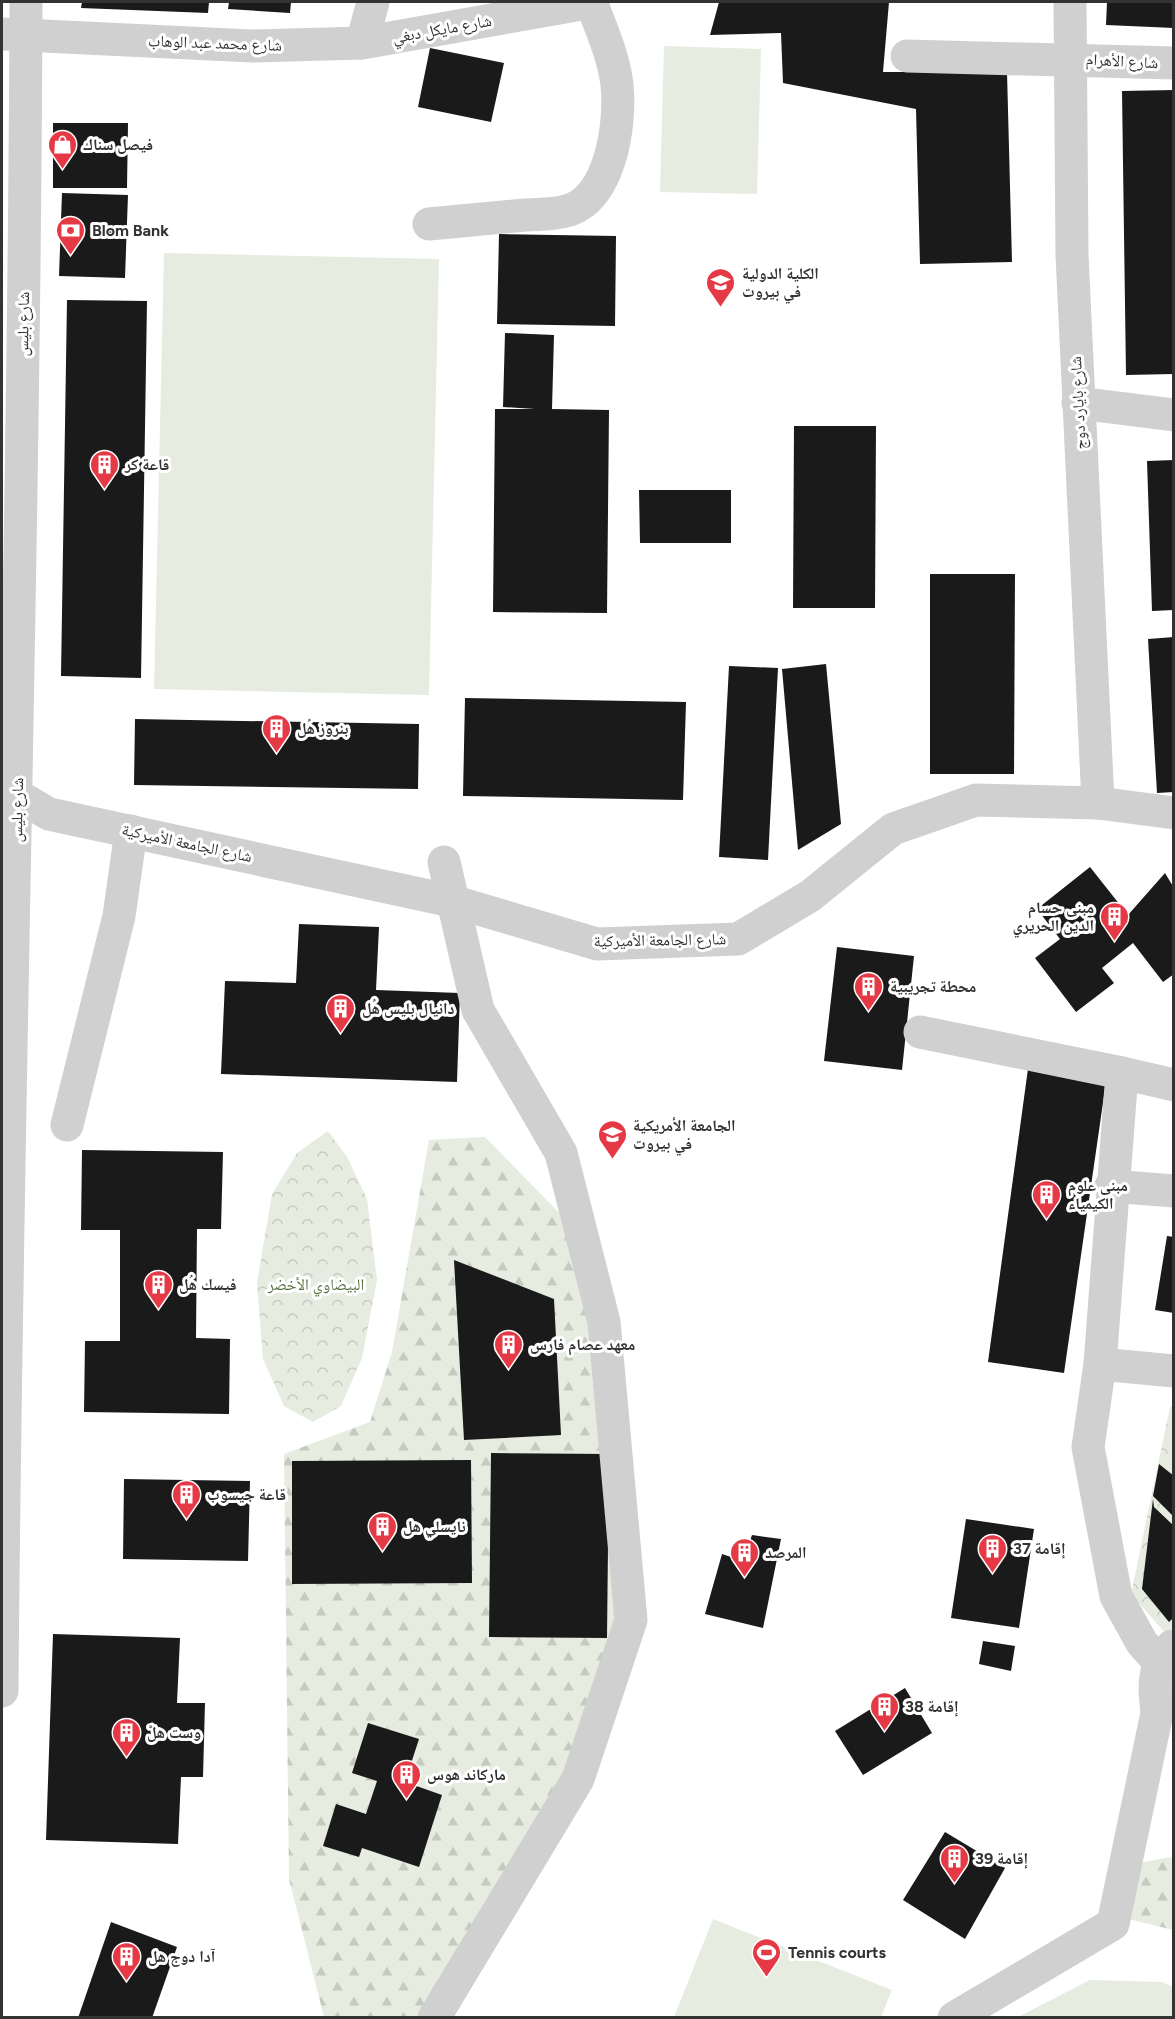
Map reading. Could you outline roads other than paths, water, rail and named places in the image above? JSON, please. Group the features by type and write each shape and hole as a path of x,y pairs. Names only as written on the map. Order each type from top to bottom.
{"street":[{"name":"شارع بليس","path":"2,1691 14,35 26,2"},
{"path":"362,43 373,2"},
{"path":"429,224 567,211 588,200 602,180 612,150 617,119 617,84 607,43 592,2"},
{"name":"شارع مايكل دبغي","path":"362,43 592,2"},
{"name":"شارع بايارد دوج","path":"1070,2 1072,255 1098,804"},
{"name":"شارع محمد عبد الوهاب","path":"14,35 252,46 362,43"},
{"name":"شارع الأهرام","path":"907,56 1070,58 1173,63"},
{"path":"1078,403 1173,415"},
{"name":"شارع الجامعة الأميركية","path":"9,792 49,814 452,901 597,944 738,939 810,896 893,829 976,800 1098,804 1173,813"},
{"path":"67,1125 119,916 131,831"},
{"path":"434,2018 578,1779 631,1620 604,1322 561,1153 478,1010 444,862"},
{"path":"920,1032 1173,1085"},
{"path":"954,2018 1113,1924 1157,1713 1154,1685 1166,1653 1142,1643 1116,1596 1109,1568 1094,1466 1088,1447 1100,1364 1111,1186 1122,1073"},
{"path":"1111,1186 1173,1191"},
{"path":"1100,1364 1173,1371"}],"place":[{"name":"فيصل سناك","path":"62,170"},
{"name":"Blom Bank","path":"71,256"},
{"name":"الكلية الدولية في بيروت","path":"721,308"},
{"name":"قاعة كر","path":"104,490"},
{"name":"بنروز هُل","path":"276,754"},
{"name":"مبنى حسام الدين الحريري","path":"1115,942"},
{"name":"محطة تجريبية","path":"869,1012"},
{"name":"دانيال بليس هُل","path":"341,1034"},
{"name":"الجامعة الأمريكية في بيروت","path":"612,1160"},
{"name":"مبنى علوم الكيمياء","path":"1047,1220"},
{"name":"فيسك هُل","path":"158,1310"},
{"name":"معهد عصام فارس","path":"509,1370"},
{"name":"قاعة جيسوب","path":"186,1520"},
{"name":"نايسلي هل","path":"382,1552"},
{"name":"إقامة 37","path":"992,1574"},
{"name":"المرصد","path":"744,1578"},
{"name":"إقامة 38","path":"884,1732"},
{"name":"وست هلّ","path":"126,1758"},
{"name":"ماركاند هوس","path":"406,1800"},
{"name":"إقامة 39","path":"954,1884"},
{"name":"Tennis courts","path":"767,1978"},
{"name":"آدا دوج هل","path":"127,1982"}],"park label":[{"name":"البيضاوي الأخضر","path":"316,1284"}]}
